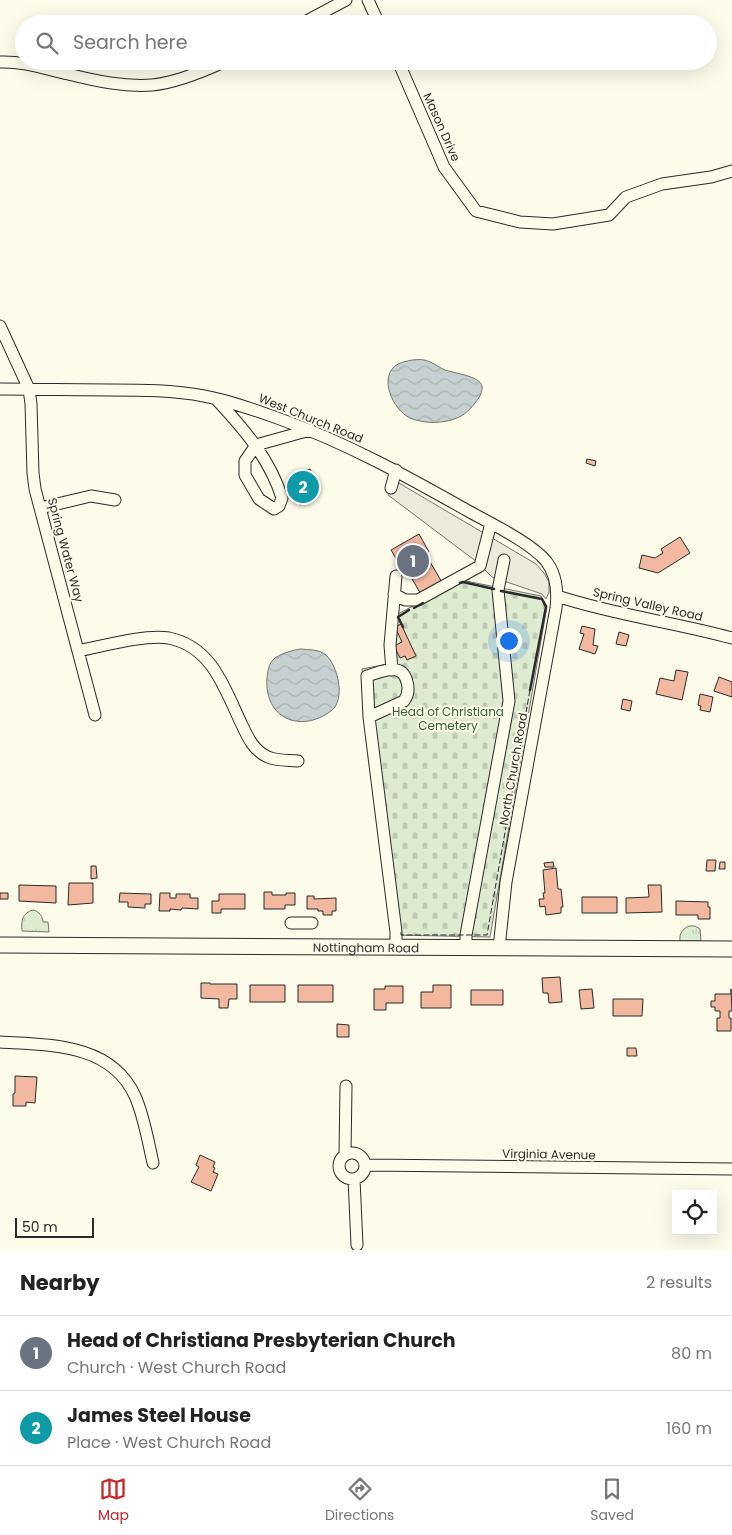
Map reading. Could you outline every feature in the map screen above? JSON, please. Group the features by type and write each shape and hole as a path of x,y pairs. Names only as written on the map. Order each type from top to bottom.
{"main road":[{"name":"Nottingham Road","path":"0,945 732,950"}],"street":[{"path":"318,15 346,0"},
{"path":"368,0 376,15"},
{"path":"0,62 15,62"},
{"path":"52,70 98,81 128,85 153,85 207,70"},
{"name":"Mason Drive","path":"402,70 444,168 476,211 520,222 553,224 609,215 626,197 662,184 711,177 732,171"},
{"name":"Spring Water Way","path":"0,326 29,389 33,473 40,508 95,715"},
{"name":"West Church Road","path":"0,389 153,391 188,394 216,399 254,410 310,430 355,449 396,470 491,523 534,550 545,561 555,579 558,596"},
{"path":"216,399 256,445 277,482 282,498 279,506 274,509 259,499 246,475 245,461 256,445 310,430"},
{"path":"391,488 396,470"},
{"path":"40,508 91,496 115,500"},
{"path":"394,594 405,600 418,600 480,566 491,523"},
{"path":"466,948 466,935 509,700 498,590 504,560"},
{"path":"392,670 390,646 396,576"},
{"name":"Spring Valley Road","path":"558,596 580,603 732,638"},
{"name":"North Church Road","path":"499,948 505,890 558,596"},
{"path":"78,651 151,637 170,638 191,646 203,655 217,672 252,746 268,757 298,761"},
{"path":"369,718 399,704 408,696 407,682 405,675 401,671 396,669 367,676 369,718 396,932 396,947"},
{"path":"291,923 312,923"},
{"path":"0,1042 71,1048 94,1055 112,1066 134,1094 142,1116 153,1163"},
{"path":"345,1154 350,1153 362,1156 366,1165 364,1172 358,1178 346,1177 340,1171 340,1162 345,1154 346,1086"},
{"name":"Virginia Avenue","path":"366,1165 732,1169"},
{"path":"354,1179 356,1245"}],"green space":[{"name":"Head of Christiana Cemetery","path":"461,580 541,596 547,606 490,937 393,935 362,669 387,664 387,620"},
{"path":"33,910 40,914 43,922 48,922 49,932 22,931 23,918 26,913"},
{"path":"689,926 695,926 700,929 701,941 680,941 682,932"}],"shaded area":[{"path":"399,483 536,564 549,582 549,592 546,599 542,594 492,577 477,562 388,495"}],"water":[{"path":"412,360 427,361 445,370 477,380 482,386 480,395 467,412 455,419 430,422 410,418 393,401 388,384 392,369 398,364"},
{"path":"301,649 317,651 326,655 334,667 339,683 336,706 319,718 308,721 296,721 286,718 271,703 268,692 268,671 273,660 282,654"}],"building":[{"path":"587,459 596,461 595,466 586,463"},
{"path":"310,469 317,485 311,488 315,499 300,505 288,478"},
{"path":"419,534 429,552 426,555 443,584 422,596 405,567 402,569 391,550"},
{"path":"680,537 690,553 658,573 639,568 642,555 655,558 663,553 661,549"},
{"path":"401,624 416,656 407,660 405,656 400,658 394,646 402,642 395,627"},
{"path":"582,626 595,629 593,645 598,646 595,654 579,649 584,634 580,633"},
{"path":"619,632 629,635 626,646 616,644"},
{"path":"676,670 688,672 682,700 656,694 660,678 674,681"},
{"path":"719,677 732,682 732,697 714,691"},
{"path":"700,694 713,697 710,712 700,710 701,706 698,705"},
{"path":"623,699 632,701 630,711 621,709"},
{"path":"707,860 716,860 715,871 706,871"},
{"path":"553,862 554,867 545,867 544,863"},
{"path":"720,862 725,862 725,869 719,869"},
{"path":"91,866 96,866 97,878 91,879"},
{"path":"556,868 558,889 561,889 563,907 561,907 561,913 546,915 545,906 540,907 539,899 544,899 543,893 545,893 543,870"},
{"path":"69,883 93,883 93,903 68,905"},
{"path":"19,885 56,886 56,903 19,901"},
{"path":"648,885 661,885 662,912 626,913 626,898 649,897"},
{"path":"264,892 272,892 272,895 295,893 295,905 285,905 285,909 264,909"},
{"path":"0,893 8,893 8,899 0,899"},
{"path":"120,893 151,894 151,904 145,904 145,908 128,907 128,902 119,902"},
{"path":"160,893 170,893 170,898 176,898 176,894 190,894 190,898 198,898 198,909 182,908 181,910 159,911"},
{"path":"219,894 245,894 245,909 221,909 221,913 212,913 212,901 219,901"},
{"path":"307,896 314,896 314,899 336,898 336,911 332,911 332,915 323,915 323,911 318,911 318,909 307,909"},
{"path":"582,897 617,897 617,913 582,913"},
{"path":"676,901 708,902 710,919 698,919 698,915 676,915"},
{"path":"560,977 562,1002 549,1003 548,993 543,993 542,978"},
{"path":"201,983 237,984 237,999 229,999 228,1008 219,1008 219,999 201,998"},
{"path":"250,985 285,985 285,1002 250,1002"},
{"path":"298,985 333,985 333,1002 298,1002"},
{"path":"433,985 451,985 451,1008 421,1008 421,992 433,992"},
{"path":"385,986 403,986 403,1003 386,1003 386,1010 374,1010 374,989 385,989"},
{"path":"592,989 594,1008 581,1009 579,990"},
{"path":"731,989 732,1011 729,1011 729,1018 731,1018 731,1031 717,1031 717,1018 720,1018 720,1011 715,1011 715,1007 711,1007 711,1001 715,1001 715,994 731,994"},
{"path":"471,990 503,990 503,1005 471,1005"},
{"path":"613,999 643,999 642,1016 613,1016"},
{"path":"337,1024 349,1025 349,1037 337,1037"},
{"path":"627,1048 636,1048 637,1056 627,1056"},
{"path":"15,1076 37,1077 35,1103 26,1102 26,1106 13,1106"},
{"path":"200,1155 215,1162 213,1172 218,1174 211,1191 191,1182 199,1167 196,1165"}],"fence":[{"path":"401,932 401,935 487,935 530,690"}],"wall":[{"path":"460,583 463,582 494,589"},
{"path":"501,591 542,599 546,607 530,690"},
{"path":"414,608 423,603"},
{"path":"403,627 398,617 409,610"}],"place":[{"name":"James Steel House","path":"303,487"},
{"name":"Head of Christiana Presbyterian Church","path":"413,561"}]}
